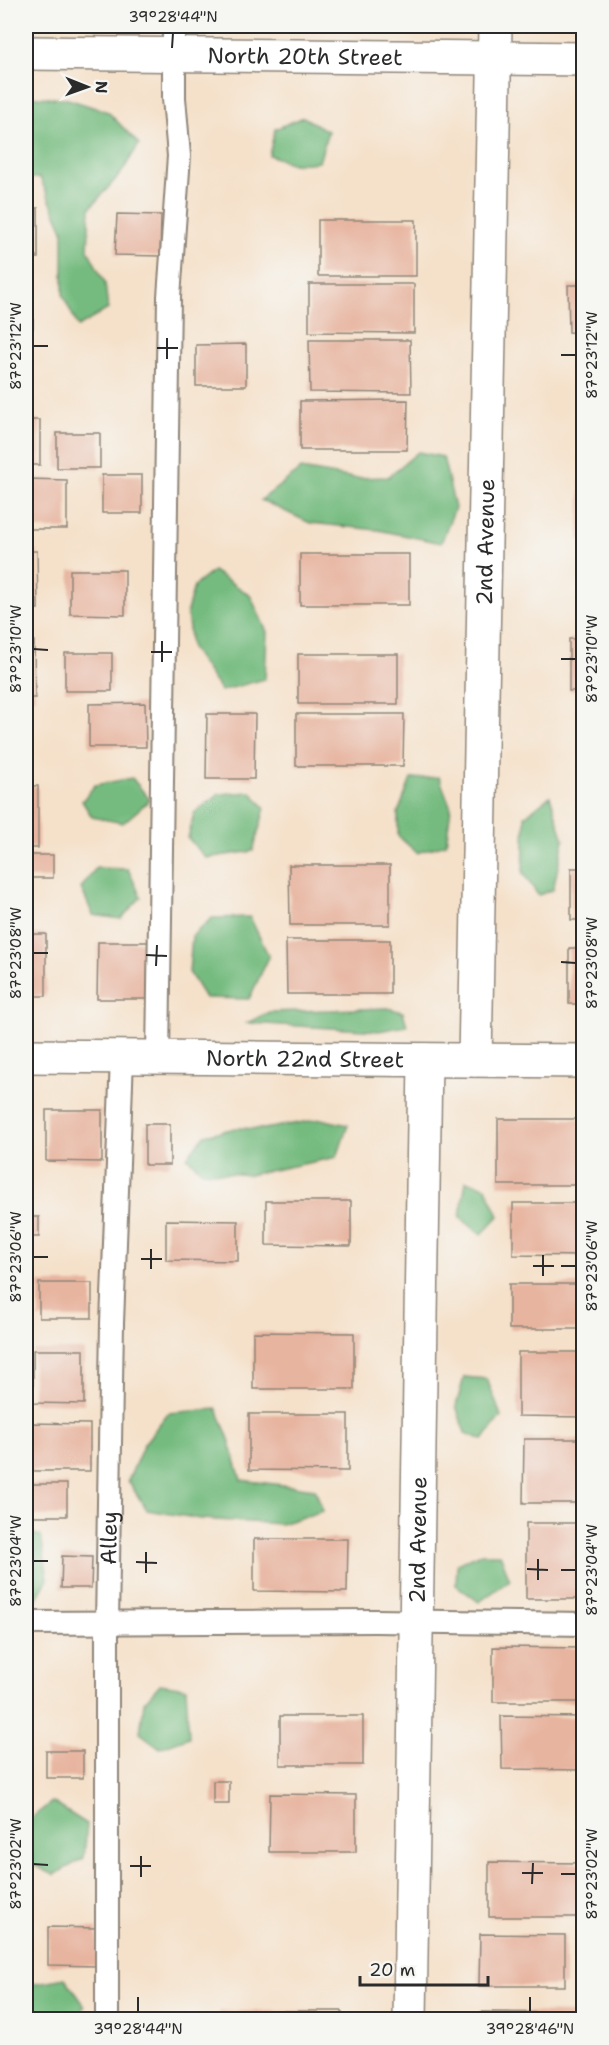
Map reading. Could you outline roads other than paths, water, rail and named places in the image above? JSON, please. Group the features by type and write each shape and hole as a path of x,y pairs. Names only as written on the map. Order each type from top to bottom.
{"street":[{"name":"2nd Avenue","path":"475,1060 495,26"},
{"name":"North 20th Street","path":"26,53 174,40 495,58 584,59"},
{"name":"North 22nd Street","path":"26,1056 584,1061"},
{"name":"2nd Avenue","path":"410,2019 425,1060"}],"lane":[{"path":"158,1057 169,297 179,156 174,40"},
{"name":"Alley","path":"107,2019 107,1624 112,1323 122,1057"},
{"path":"26,1623 416,1621 584,1624"}]}
